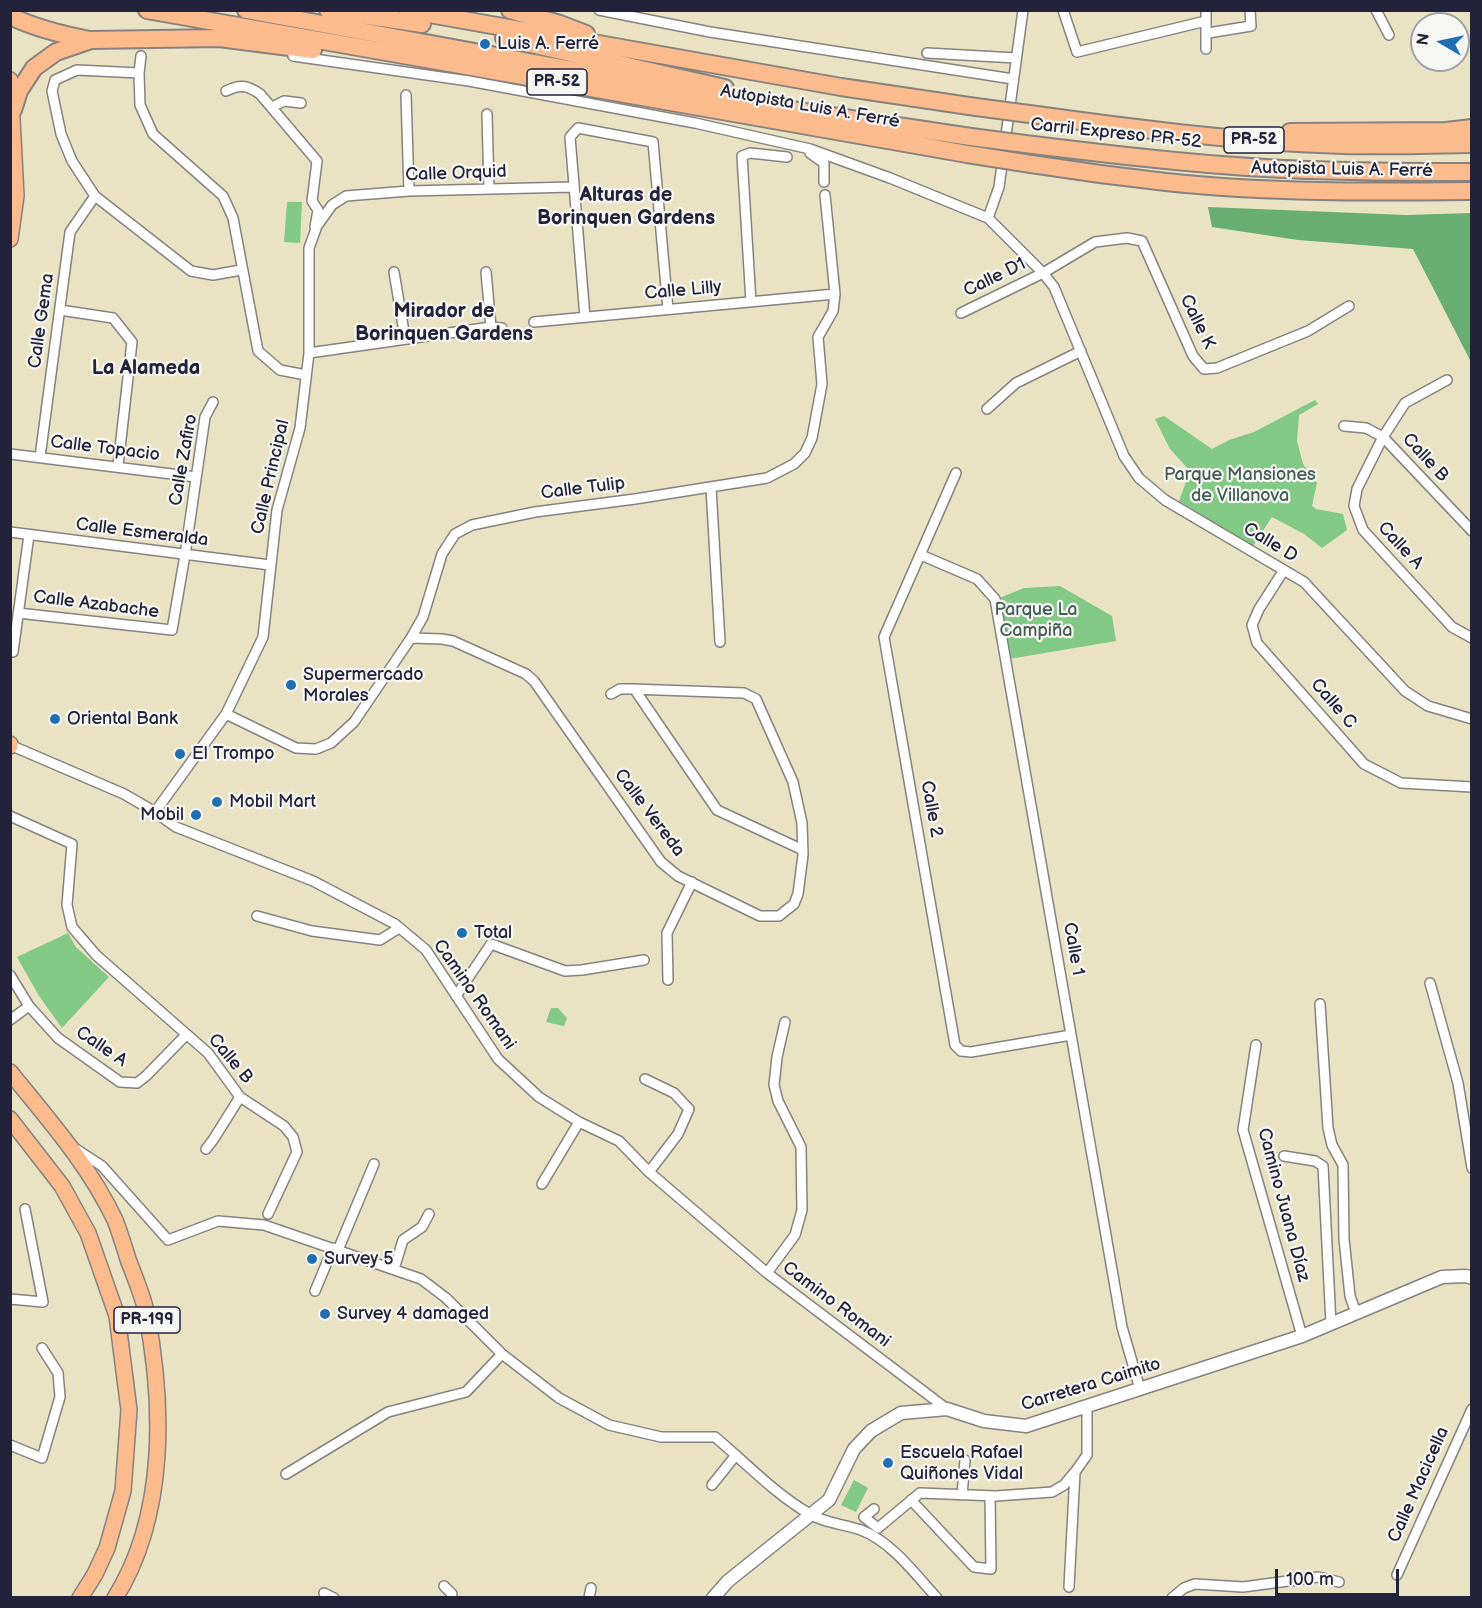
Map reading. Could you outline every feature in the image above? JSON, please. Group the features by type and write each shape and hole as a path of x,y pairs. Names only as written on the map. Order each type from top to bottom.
{"highway":[{"name":"Autopista Luis A. Ferré","path":"147,10 1031,164 1168,182 1281,190 1472,191"},
{"name":"Carril Expreso PR-52","path":"246,10 671,89 971,137 1169,161 1249,167 1344,171 1472,172"},
{"name":"Carril Expreso PR-52","path":"328,10 516,40 866,121"},
{"name":"Autopista Luis A. Ferré","path":"407,10 842,87 1128,127 1234,138 1342,145 1472,144"},
{"path":"510,10 560,24 621,47"},
{"path":"10,16 65,35 91,40 219,38 340,53 416,57"},
{"path":"13,110 20,91 34,68 56,52 91,40"},
{"path":"1234,138 1294,132 1472,129"}],"main road":[{"path":"10,80 16,196 10,239"},
{"name":"PR-199","path":"10,1072 87,1169 115,1221 146,1309 158,1408 153,1486 144,1532 115,1598"},
{"name":"PR-199","path":"10,1119 62,1185 88,1233 117,1316 129,1410 123,1491 107,1548 80,1598"}],"street":[{"path":"599,10 710,32 1013,79"},
{"path":"190,38 469,81 695,123 803,148 890,178 988,218 999,187 1023,10"},
{"path":"1063,10 1077,52 1206,21"},
{"path":"1206,10 1208,33 1206,49"},
{"path":"1208,33 1251,26 1250,10"},
{"path":"1376,10 1389,35"},
{"path":"927,53 1016,58"},
{"path":"141,57 140,105 153,134 223,196 233,218 258,351 280,370 306,375"},
{"path":"139,73 77,70 55,80 52,91 61,134 72,161 95,196 191,271 213,275 241,270"},
{"path":"226,91 238,85 250,87 260,94 317,161 312,201 318,210 314,235"},
{"path":"406,95 409,191"},
{"path":"272,107 284,101 301,103"},
{"path":"487,114 489,189"},
{"path":"585,317 570,137 578,128 652,142 668,309"},
{"path":"803,148 824,164 824,182"},
{"path":"751,302 742,156 750,153 787,157"},
{"name":"Calle Orquid","path":"340,200 346,196 409,191 573,187"},
{"name":"Calle Tulip","path":"226,714 296,748 316,749 331,744 354,722 411,638 423,616 442,554 455,534 472,525 535,512 767,478 794,464 805,453 812,438 822,384 818,337 834,311 835,294 825,195"},
{"name":"Calle Gema","path":"40,457 70,232 95,196"},
{"name":"Calle Principal","path":"155,812 226,714 262,637 277,510 300,428 309,353 309,248 317,226 332,205 340,200"},
{"name":"Calle D","path":"988,218 1054,287 1124,456 1139,478 1165,500 1304,582 1405,691 1428,706 1472,719"},
{"name":"Calle K","path":"1043,273 1095,242 1126,238 1142,241 1193,356 1204,369 1217,368 1308,331 1349,306"},
{"path":"394,272 405,338"},
{"path":"486,272 491,327"},
{"name":"Calle D1","path":"961,313 1043,273"},
{"name":"Calle Lilly","path":"534,322 835,294"},
{"path":"60,310 113,318 132,342 118,466"},
{"path":"309,353 405,338 491,327 502,328"},
{"path":"987,410 1016,383 1081,351"},
{"name":"Calle A","path":"1447,380 1405,404 1383,437 1357,489 1354,506 1362,530 1452,627 1472,638"},
{"name":"Calle Zafiro","path":"172,630 205,417 213,402"},
{"name":"Calle B","path":"1344,426 1366,428 1383,437 1472,531"},
{"name":"Calle Topacio","path":"10,454 196,477"},
{"name":"Calle 2","path":"956,473 884,637 955,1045 961,1051 970,1052 1071,1035"},
{"path":"711,488 720,642"},
{"name":"Calle Esmeralda","path":"10,532 270,565"},
{"path":"13,652 29,535"},
{"name":"Calle 1","path":"921,555 977,579 995,599 1122,1327 1140,1389"},
{"name":"Calle C","path":"1284,570 1258,609 1252,625 1257,643 1364,764 1401,783 1472,787"},
{"name":"Calle Azabache","path":"18,613 172,630"},
{"name":"Calle Vereda","path":"411,638 453,641 526,674 534,681 661,862 678,876 760,916 779,916 794,904 798,894 802,822 793,782 756,699 744,693 620,689 611,694"},
{"path":"635,690 717,810 802,850"},
{"name":"Camino Romani","path":"11,745 124,794 176,827 313,880 399,928 426,950 498,1059 539,1097 579,1122 619,1141 649,1172 766,1273 947,1409"},
{"name":"Calle B","path":"10,816 72,844 67,905 72,927 96,955 208,1053 240,1097 284,1126 293,1137 297,1152 268,1214"},
{"path":"668,980 667,933 692,882"},
{"path":"257,916 312,931 380,940 399,928"},
{"path":"456,996 491,944 565,971 644,960"},
{"name":"Calle A","path":"10,975 29,1006 58,1038 120,1082 136,1083 146,1076 186,1035"},
{"path":"1430,983 1458,1083 1472,1168"},
{"path":"1320,1004 1328,1128 1332,1145 1343,1165 1344,1239 1350,1296 1356,1313"},
{"path":"10,1020 29,1006"},
{"path":"766,1273 795,1235 802,1210 801,1147 777,1101 774,1085 777,1056 785,1022"},
{"name":"Camino Juana Díaz","path":"1256,1045 1243,1130 1302,1336"},
{"path":"645,1079 674,1093 690,1110 678,1134 649,1172"},
{"path":"206,1149 240,1097"},
{"path":"542,1184 579,1122"},
{"path":"66,1143 102,1166 168,1240 218,1221 264,1225 421,1279 446,1298 502,1354 560,1398 609,1425 661,1437 715,1437 783,1496 810,1515 862,1531 873,1537 900,1557 937,1598"},
{"path":"1284,1156 1315,1161 1323,1166 1331,1324"},
{"path":"315,1291 375,1164"},
{"path":"10,1299 43,1302 25,1209"},
{"path":"394,1269 403,1240 422,1227 429,1214"},
{"name":"Carretera Caimito","path":"713,1598 728,1581 829,1500 854,1449 871,1431 901,1413 947,1409 984,1421 1026,1426 1302,1336 1442,1277 1472,1278"},
{"path":"10,1445 42,1458 60,1397 58,1373 42,1348"},
{"path":"286,1474 388,1412 466,1392 502,1354"},
{"path":"874,1509 864,1517 878,1528 920,1493 990,1496 1052,1492 1064,1485 1087,1455 1087,1406"},
{"name":"Calle Macicella","path":"1397,1575 1472,1409"},
{"path":"712,1485 736,1455"},
{"path":"962,1495 965,1460"},
{"path":"1070,1587 1076,1472"},
{"path":"911,1500 974,1568 991,1569 990,1496"},
{"path":"1172,1598 1184,1588 1195,1584 1243,1587 1318,1578 1339,1582"},
{"path":"444,1586 452,1594 451,1598"},
{"path":"324,1593 334,1598"}],"green space":[{"path":"287,202 302,202 300,243 284,242"},
{"path":"1208,207 1406,215 1471,213 1471,362 1413,249 1298,240 1212,227"},
{"name":"Parque Mansiones de Villanova","path":"1315,400 1318,404 1299,415 1297,441 1303,464 1317,483 1312,506 1316,509 1343,514 1347,530 1322,548 1304,534 1272,517 1253,546 1179,501 1190,471 1170,449 1155,419 1164,416 1212,449 1229,440 1254,432"},
{"name":"Parque La Campiña","path":"1060,586 1112,616 1116,641 1009,659 997,599 1024,588"},
{"path":"68,933 76,947 109,977 62,1028 39,996 17,957"},
{"path":"551,1008 558,1008 567,1018 564,1026 546,1022"},
{"path":"854,1480 868,1488 856,1512 841,1505"}],"place":[{"name":"Luis A. Ferré","path":"485,44"},
{"name":"Supermercado Morales","path":"291,685"},
{"name":"Oriental Bank","path":"55,719"},
{"name":"El Trompo","path":"180,754"},
{"name":"Mobil Mart","path":"217,802"},
{"name":"Mobil","path":"196,815"},
{"name":"Total","path":"462,933"},
{"name":"Survey 5","path":"312,1259"},
{"name":"Survey 4 damaged","path":"325,1314"},
{"name":"Escuela Rafael Quiñones Vidal","path":"888,1463"}],"district":[{"name":"Alturas de Borinquen Gardens","path":"626,208"},
{"name":"Mirador de Borinquen Gardens","path":"444,324"},
{"name":"La Alameda","path":"146,369"}]}
